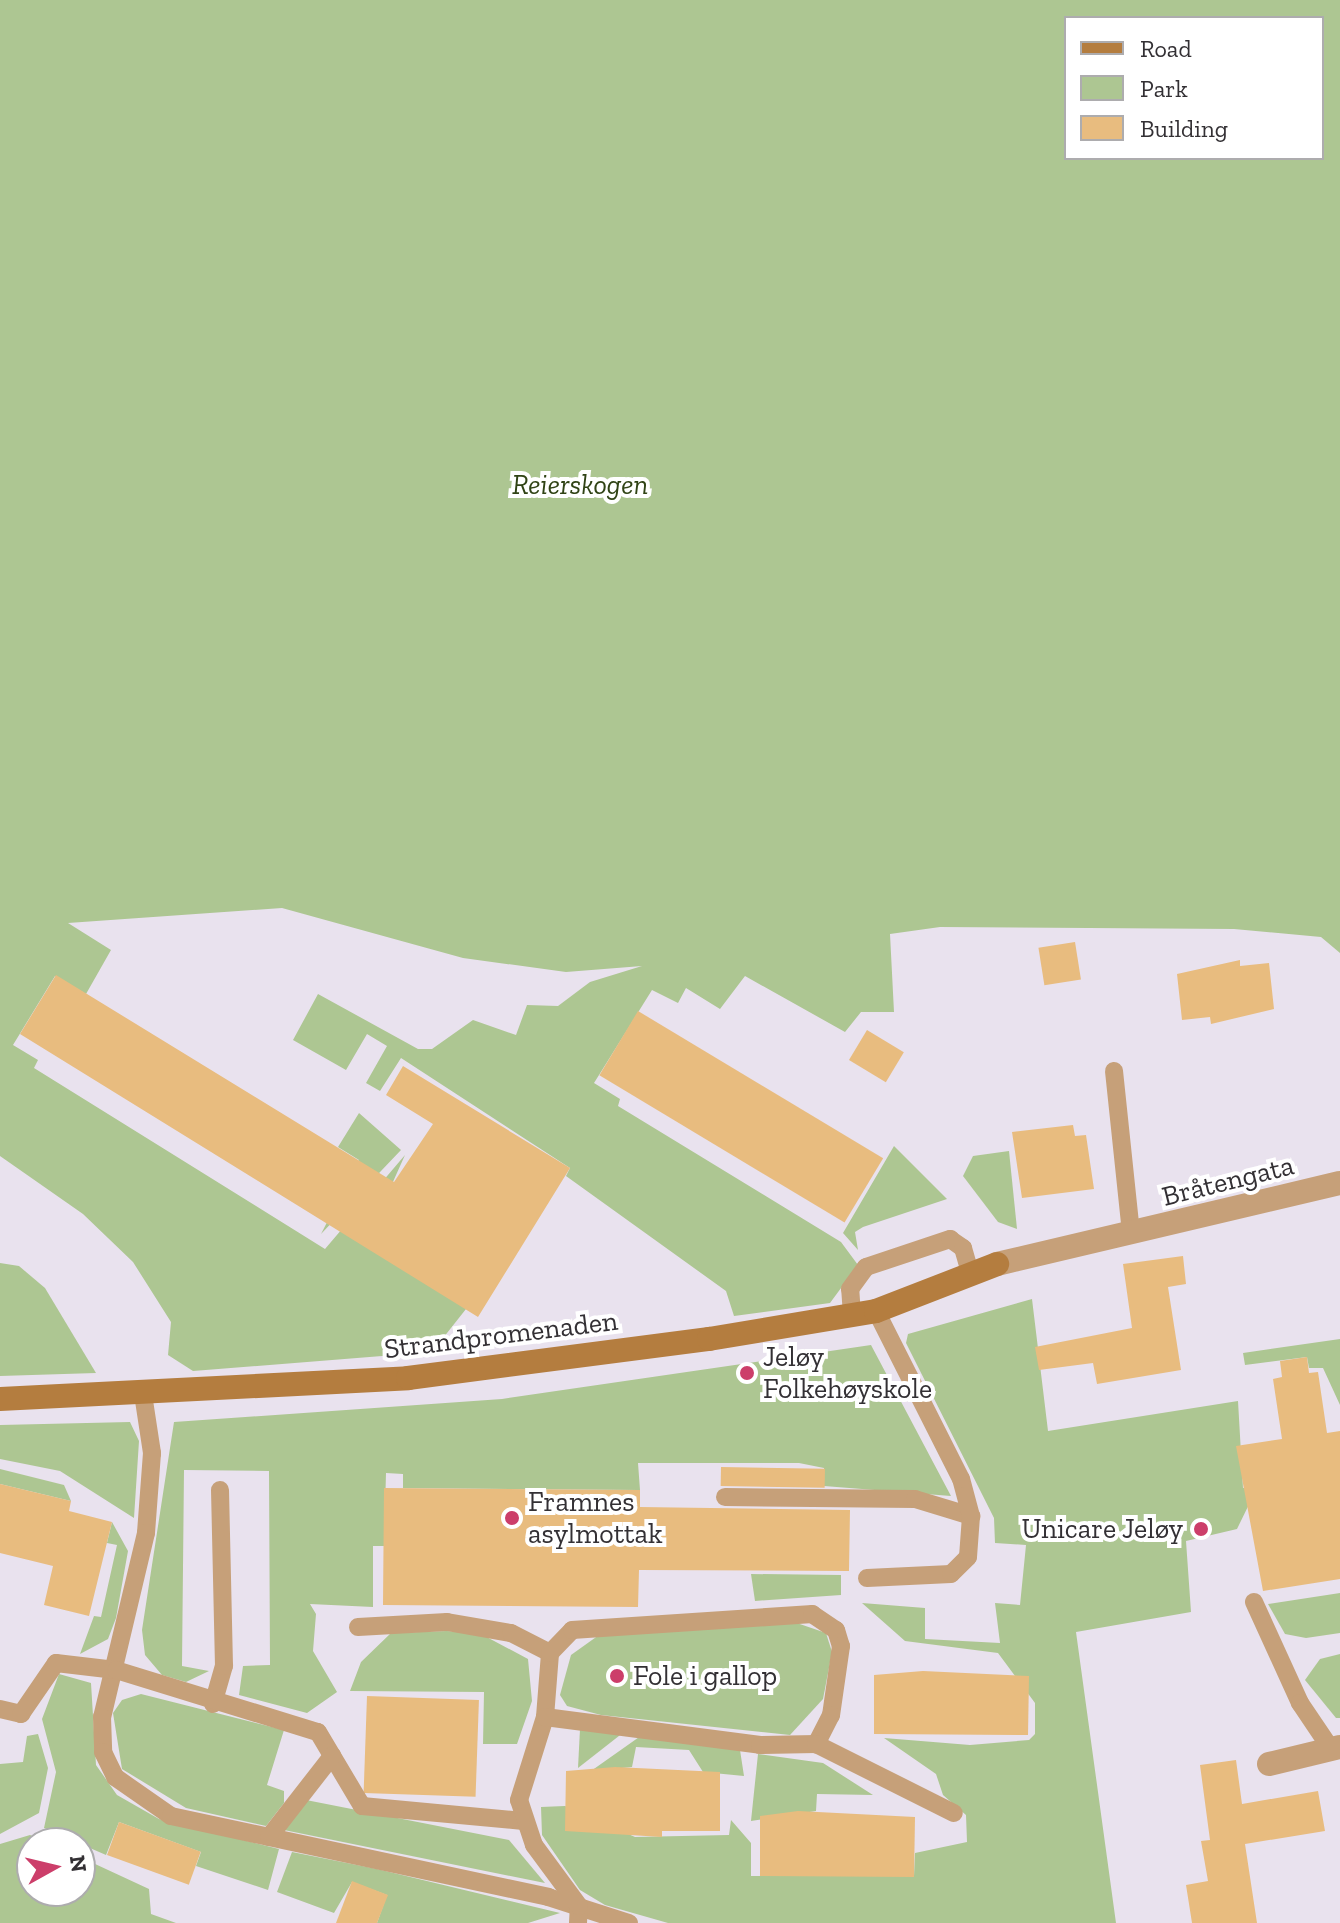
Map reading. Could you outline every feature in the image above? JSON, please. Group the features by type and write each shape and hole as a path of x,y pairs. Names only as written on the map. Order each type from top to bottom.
{"street":[{"name":"Bråtengata","path":"997,1264 1340,1183"},
{"name":"Strandpromenaden","path":"0,1399 408,1378 864,1313 997,1264"},
{"path":"1269,1764 1336,1748"}],"lane":[{"name":"Bråtengata","path":"1114,1071 1131,1234"},
{"path":"867,1578 951,1574 968,1557 971,1516 961,1479 850,1289 866,1267 950,1239 963,1248 970,1273"},
{"path":"143,1394 152,1453 146,1533 116,1670 102,1717 103,1752 115,1777 171,1816 269,1837 579,1915 629,1923"},
{"path":"213,1704 224,1666 220,1490"},
{"path":"725,1497 915,1499 971,1516"},
{"path":"1254,1602 1300,1703 1336,1748"},
{"path":"579,1915 523,1821 519,1800 545,1717 550,1653 572,1630 589,1626 762,1613 822,1617 841,1646 831,1715 816,1744"},
{"path":"358,1627 447,1622 511,1633 550,1653"},
{"path":"0,1709 27,1708 56,1663 116,1670 213,1704 318,1732 362,1806 523,1821"},
{"path":"545,1717 760,1745 816,1744 954,1813"},
{"path":"269,1837 332,1756"}],"green space":[{"name":"Reierskogen","path":"0,0 1340,0 1340,953 1321,937 1234,929 940,927 890,934 894,1012 861,1012 845,1032 745,976 720,1009 686,988 678,1003 652,990 594,1083 620,1099 618,1106 841,1242 858,1265 830,1303 734,1316 726,1291 566,1176 570,1168 401,1058 380,1091 366,1083 387,1046 367,1034 346,1070 293,1040 318,994 418,1049 432,1049 473,1020 516,1035 527,1005 558,1006 590,982 642,966 566,972 463,958 282,908 68,923 111,950 86,994 55,976 13,1045 38,1060 34,1068 325,1249 405,1155 392,1184 466,1309 432,1352 193,1371 168,1355 171,1322 133,1262 83,1214 0,1156"},
{"path":"359,1113 401,1150 321,1234 359,1160 338,1147"},
{"path":"894,1146 947,1199 863,1227 855,1232 858,1250 843,1233"},
{"path":"1009,1151 1017,1229 998,1222 963,1176 973,1156"},
{"path":"0,1263 19,1266 45,1288 96,1373 0,1376"},
{"path":"1032,1299 1048,1431 1238,1401 1243,1488 1258,1486 1237,1529 1186,1541 1191,1612 1076,1632 1116,1923 668,1923 605,1905 580,1890 542,1835 541,1807 565,1806 635,1837 729,1835 731,1820 751,1843 751,1876 914,1876 915,1853 967,1842 966,1815 943,1795 936,1774 884,1738 970,1745 1029,1740 1035,1734 1035,1703 998,1653 905,1641 862,1603 925,1608 925,1639 1000,1643 995,1603 1020,1605 1026,1545 995,1543 994,1518 906,1343 908,1334"},
{"path":"1340,1339 1340,1405 1323,1368 1309,1368 1307,1357 1245,1365 1243,1353"},
{"path":"871,1345 951,1496 824,1486 824,1468 799,1463 638,1463 640,1490 403,1488 403,1474 386,1473 384,1546 373,1546 373,1607 310,1604 316,1614 313,1651 337,1692 307,1713 239,1695 243,1666 270,1665 269,1471 184,1470 182,1666 209,1671 186,1682 162,1675 145,1655 142,1630 174,1422 502,1399"},
{"path":"130,1422 139,1441 134,1518 60,1471 0,1459 0,1425"},
{"path":"0,1469 64,1485 71,1501 0,1484"},
{"path":"112,1522 128,1551 116,1618 108,1639 80,1654 94,1616 101,1617 117,1545 107,1543"},
{"path":"751,1574 841,1575 841,1595 755,1601"},
{"path":"1340,1593 1340,1633 1306,1638 1285,1634 1268,1604"},
{"path":"791,1621 826,1633 832,1652 823,1699 790,1735 601,1715 567,1706 560,1695 571,1655 599,1635"},
{"path":"447,1631 481,1634 528,1659 532,1701 517,1744 483,1744 484,1692 350,1691 361,1662 391,1633"},
{"path":"1340,1654 1340,1718 1336,1718 1305,1680 1320,1659"},
{"path":"59,1674 91,1683 96,1765 117,1795 159,1819 279,1849 268,1890 196,1866 201,1852 119,1822 106,1855 96,1851 96,1827 44,1827 56,1772 42,1719"},
{"path":"141,1694 284,1730 267,1785 284,1791 284,1803 266,1826 186,1808 122,1769 113,1713 122,1700"},
{"path":"580,1729 624,1732 578,1768"},
{"path":"38,1734 48,1768 39,1813 0,1834 0,1764 23,1762 27,1736"},
{"path":"642,1735 740,1750 744,1776 703,1772 689,1750 636,1747 632,1767 591,1771"},
{"path":"758,1754 823,1763 873,1795 817,1794 816,1811 751,1821"},
{"path":"306,1800 509,1840 545,1883 284,1830"},
{"path":"16,1839 16,1907 96,1907 96,1864 149,1889 151,1914 176,1923 0,1923 0,1844"},
{"path":"292,1852 560,1913 528,1923 377,1923 387,1895 352,1882 334,1913 277,1892"}],"building":[{"path":"1075,942 1081,980 1044,985 1038,948"},
{"path":"1240,960 1240,966 1269,963 1274,1009 1211,1024 1210,1017 1182,1020 1177,974"},
{"path":"56,975 394,1182 433,1124 386,1095 403,1066 570,1168 478,1317 20,1034"},
{"path":"638,1011 883,1158 845,1223 599,1075"},
{"path":"867,1030 904,1052 886,1082 849,1060"},
{"path":"1073,1125 1075,1136 1086,1135 1094,1189 1022,1198 1012,1132"},
{"path":"1183,1256 1186,1284 1168,1287 1181,1370 1097,1384 1093,1363 1039,1370 1035,1347 1132,1328 1123,1264"},
{"path":"1307,1357 1309,1373 1318,1372 1327,1433 1340,1431 1340,1579 1263,1591 1236,1446 1282,1439 1273,1379 1282,1377 1280,1361"},
{"path":"721,1467 825,1469 825,1488 721,1486"},
{"path":"0,1484 71,1501 69,1511 112,1522 89,1616 44,1605 53,1566 0,1553"},
{"name":"Framnes asylmottak","path":"384,1488 640,1490 640,1507 850,1510 849,1571 639,1570 638,1607 383,1605"},
{"path":"923,1671 1029,1676 1028,1735 874,1734 874,1675"},
{"path":"367,1696 479,1700 476,1797 364,1793"},
{"path":"1236,1760 1242,1804 1318,1791 1325,1831 1245,1844 1257,1923 1192,1923 1186,1885 1208,1881 1201,1841 1210,1840 1200,1765"},
{"path":"615,1767 720,1772 720,1831 662,1831 662,1837 565,1831 566,1771"},
{"path":"798,1811 915,1817 914,1877 760,1876 760,1816"},
{"path":"119,1822 201,1852 189,1885 107,1855"},
{"path":"352,1881 388,1895 377,1923 336,1923"}],"place":[{"name":"Jeløy Folkehøyskole","path":"747,1373"},
{"name":"Framnes asylmottak","path":"512,1518"},
{"name":"Unicare Jeløy","path":"1201,1529"},
{"name":"Fole i gallop","path":"617,1676"}]}
